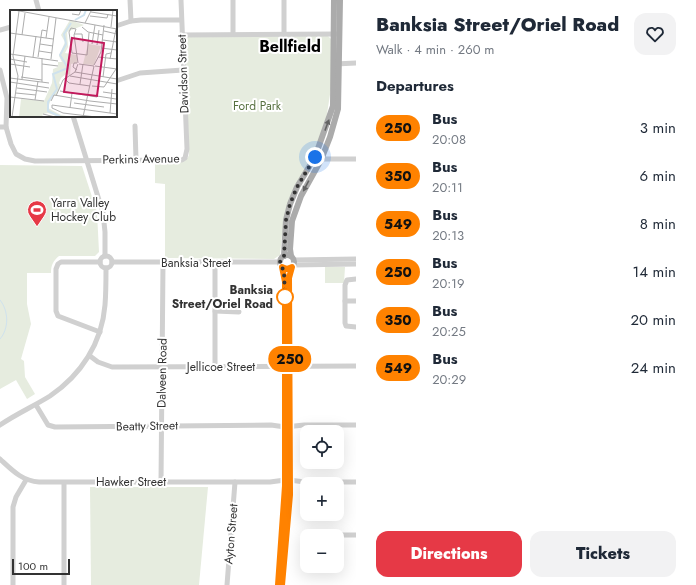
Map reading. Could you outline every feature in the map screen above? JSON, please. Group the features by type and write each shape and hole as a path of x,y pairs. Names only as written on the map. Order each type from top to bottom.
{"main road":[{"path":"282,585 287,482 287,367 289,278 292,262 290,249 292,221 301,196 318,158 330,137 338,109 337,34 334,0"},
{"path":"337,34 340,0"},
{"path":"287,367 285,282 281,264 284,256 286,220 290,204 297,187 318,158"},
{"path":"284,256 292,262"},
{"path":"281,264 287,269 292,262"},
{"path":"278,585 287,482"}],"street":[{"path":"36,0 39,10"},
{"path":"130,0 131,21"},
{"name":"Davidson Street","path":"181,0 187,149"},
{"path":"233,0 233,34"},
{"path":"284,0 284,34"},
{"path":"117,26 131,21 181,20"},
{"path":"0,30 10,27"},
{"path":"182,35 337,34"},
{"path":"337,64 356,63"},
{"path":"0,70 7,98 6,127 0,127"},
{"path":"117,81 140,73 183,70"},
{"path":"73,117 103,213 105,256"},
{"path":"135,126 136,160"},
{"name":"Perkins Avenue","path":"6,127 16,154 25,159 35,161 87,159 180,160 185,158 187,149"},
{"path":"318,158 356,159"},
{"path":"100,262 101,258 105,256"},
{"path":"105,256 110,258 112,262 109,267 106,268"},
{"path":"292,262 334,262 356,260"},
{"path":"100,262 61,262 58,264 56,269 56,311 58,316 100,332"},
{"path":"100,262 102,267 106,268"},
{"name":"Banksia Street","path":"112,262 281,264"},
{"path":"334,262 356,264"},
{"name":"Dalveen Road","path":"161,482 164,263"},
{"path":"214,366 215,263"},
{"path":"0,425 36,405 68,382 90,356 100,332 105,305 106,268"},
{"path":"356,279 350,278 345,282 346,326 356,327"},
{"path":"345,301 356,301"},
{"path":"215,311 239,312"},
{"name":"Jellicoe Street","path":"90,356 98,362 112,367 356,366"},
{"name":"Beatty Street","path":"36,405 45,422 50,426 356,425"},
{"path":"0,459 26,480 16,497 13,507 13,585"},
{"name":"Hawker Street","path":"26,480 64,483 356,482"},
{"name":"Ayton Street","path":"227,585 236,482"},
{"path":"64,483 64,585"},
{"path":"344,535 356,535"}],"green space":[{"name":"Ford Park","path":"328,36 332,40 331,88 326,120 314,152 299,183 282,235 280,255 274,259 165,258 165,184 155,183 155,162 179,162 183,161 189,155 185,40 187,37"},
{"path":"0,165 82,166 97,212 99,252 95,256 59,256 53,263 51,273 27,273 27,304 31,324 21,359 24,361 25,377 35,394 27,399 16,380 0,389"},
{"path":"325,267 345,267 344,283 325,283"},
{"path":"90,487 208,487 199,585 91,585"}],"waterway":[{"path":"0,300 5,309 7,320 5,330 0,339"}],"bus line":[{"name":"250","path":"278,585 285,486 285,282 282,267 287,269 292,267 289,278 290,495 282,585"}],"place":[{"name":"Yarra Valley Hockey Club","path":"37,227"},
{"name":"Banksia Street/Oriel Road","path":"285,297"}],"district":[{"name":"Bellfield","path":"290,46"}],"route":[{"path":"285,297 284,272 280,259 284,256 286,220 290,204 297,187 315,157"}]}
